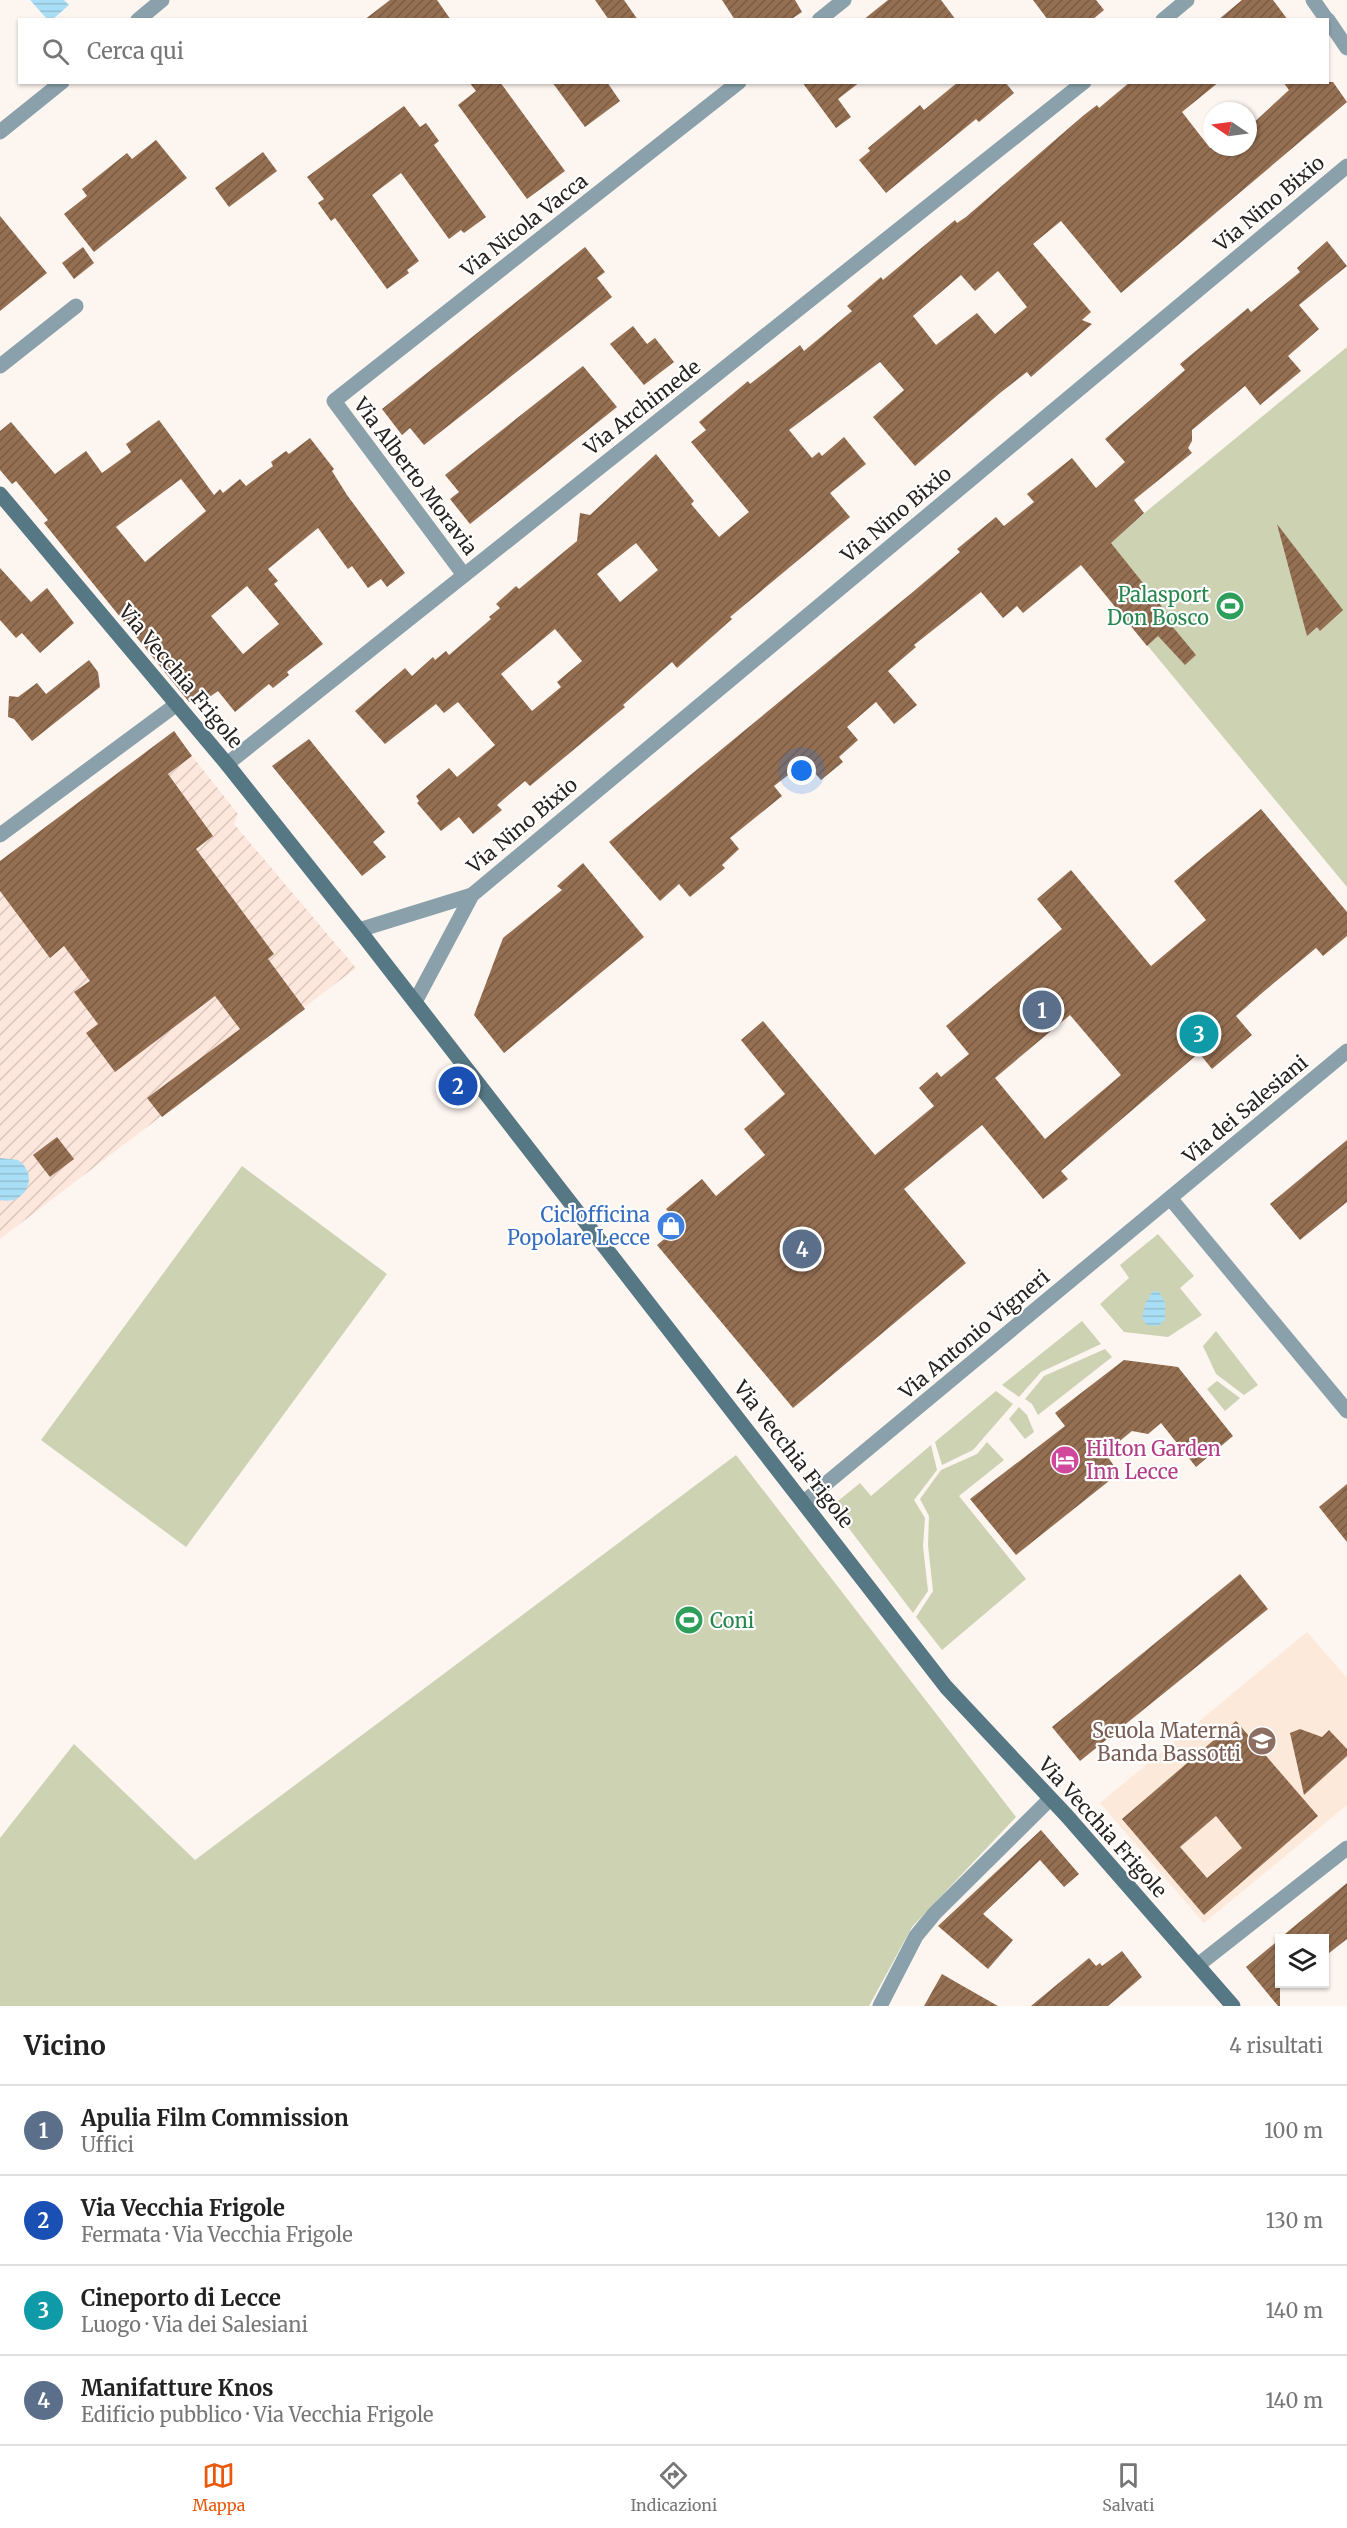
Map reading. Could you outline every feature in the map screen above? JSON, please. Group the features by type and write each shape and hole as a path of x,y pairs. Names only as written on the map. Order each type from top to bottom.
{"street":[{"path":"140,18 162,0"},
{"path":"822,18 844,0"},
{"path":"1165,18 1187,0"},
{"path":"1313,0 1326,18"},
{"path":"1329,23 1347,48"},
{"path":"0,132 60,84"},
{"name":"Via Nicola Vacca","path":"334,401 736,84"},
{"name":"Via Archimede","path":"227,764 1081,84"},
{"name":"Via Nino Bixio","path":"415,1002 472,895 1347,166"},
{"path":"0,366 76,306"},
{"name":"Via Alberto Moravia","path":"334,401 464,575"},
{"name":"Via Vecchia Frigole","path":"0,494 227,764 359,930 805,1501 946,1687 1050,1799 1233,2006"},
{"path":"0,835 177,704"},
{"name":"Via Nino Bixio","path":"359,930 472,895"},
{"name":"Via dei Salesiani","path":"1170,1198 1347,1051"},
{"path":"1170,1198 1347,1411"},
{"name":"Via Antonio Vigneri","path":"805,1501 1170,1198"},
{"path":"880,2006 916,1936 935,1913 1050,1799"},
{"path":"1198,1965 1347,1848"}],"shaded area":[{"path":"192,756 238,814 234,824 356,968 0,1239 0,861 125,767 144,792"},
{"name":"Scuola Materna Banda Bassotti","path":"1307,1632 1347,1678 1347,1805 1204,1923 1100,1803"}],"green space":[{"name":"Palasport Don Bosco","path":"1347,347 1347,887 1081,565"},
{"path":"242,1166 387,1274 186,1547 41,1440"},
{"path":"1158,1234 1194,1276 1180,1288 1202,1315 1168,1337 1124,1332 1100,1304 1129,1278 1120,1265"},
{"path":"1082,1321 1101,1344 1041,1372 1019,1397 1002,1385"},
{"path":"1216,1331 1258,1385 1244,1395 1216,1374 1203,1346"},
{"path":"1105,1349 1112,1357 1038,1415 1032,1404 1025,1399 1044,1376"},
{"path":"1217,1381 1240,1398 1225,1411 1207,1389"},
{"path":"996,1391 1013,1404 973,1450 942,1465 935,1442"},
{"path":"1019,1407 1027,1415 1034,1432 1025,1439 1009,1419"},
{"path":"987,1442 1004,1460 959,1496 1026,1579 942,1650 916,1617 933,1591 928,1545 929,1516 920,1499 941,1470 977,1454"},
{"path":"931,1445 937,1470 914,1500 925,1518 923,1546 928,1591 913,1613 832,1506 860,1483 871,1496"},
{"name":"Coni","path":"736,1455 1016,1817 912,1927 869,2006 0,2006 0,1838 74,1744 195,1860"}],"water":[{"path":"30,0 64,0 69,5 54,18 46,18"},
{"path":"0,1158 18,1160 25,1166 28,1173 29,1181 23,1194 9,1201 0,1200"},
{"path":"1153,1291 1159,1292 1165,1303 1165,1320 1158,1326 1147,1325 1142,1318 1146,1302"}],"building":[{"path":"390,0 437,0 450,18 367,18"},
{"path":"595,0 624,0 637,18 608,18"},
{"path":"722,0 795,0 802,12 793,18 734,18"},
{"path":"888,0 941,0 954,18 866,18"},
{"path":"1033,0 1096,0 1104,10 1094,18 1046,18"},
{"path":"1242,0 1273,0 1286,18 1220,18"},
{"path":"1333,82 1347,102 1121,293 1061,221 1033,244 1091,312 1082,320 1092,324 1031,377 1027,372 1000,393 915,466 873,417 904,390 880,362 789,430 812,458 819,452 822,456 844,437 866,464 830,493 850,517 730,617 732,619 677,668 672,662 623,705 625,707 530,786 525,781 497,805 502,810 473,834 459,817 441,831 417,803 419,801 416,796 449,768 457,777 495,745 458,702 444,713 436,704 385,744 355,711 405,668 412,676 433,657 435,660 446,651 449,655 491,619 489,617 500,608 496,604 516,586 519,589 577,541 580,513 590,515 656,454 694,501 691,504 719,537 749,512 691,442 706,430 699,422 748,381 750,384 800,345 804,351 852,311 847,306 881,277 883,280 955,220 957,223 966,217 1097,105 1099,108 1128,84 1217,84 1182,112 1203,139 1203,156 1257,156 1257,120 1289,90 1284,84 1329,84","holes":["998,271 1027,307 995,334 977,313 936,345 913,316 961,275 975,291","636,543 658,570 620,602 597,574","555,629 582,661 557,682 561,687 532,711 501,674"]},
{"path":"471,84 501,84 565,171 527,199 458,105 476,91"},
{"path":"553,84 608,84 620,101 585,127"},
{"path":"803,84 857,84 838,99 851,117 836,128"},
{"path":"956,84 1007,84 1014,93 979,122 976,119 886,193 859,160 870,151 868,148 920,105 924,110"},
{"path":"404,106 420,127 426,123 439,141 434,145 486,217 464,233 461,230 449,239 401,173 372,195 419,261 407,270 409,273 387,289 335,218 331,221 318,203 324,199 307,177"},
{"path":"156,140 187,178 94,252 64,214 87,196 82,189 127,153 132,159"},
{"path":"263,152 277,171 229,207 215,188"},
{"path":"0,216 47,273 0,311"},
{"path":"1327,241 1347,266 1299,305 1319,329 1288,356 1301,371 1260,405 1245,386 1192,430 1192,441 1188,448 1192,453 1134,500 1144,513 1111,543 1175,623 1172,626 1196,655 1185,665 1158,636 1147,646 1081,565 1023,613 1017,606 1003,618 981,592 914,645 916,647 888,671 917,705 894,724 876,702 847,727 858,740 839,757 843,762 821,780 805,762 774,786 782,796 730,838 739,849 722,865 725,868 690,897 679,884 660,901 609,842 914,591 960,552 957,549 996,517 1004,526 1034,502 1027,494 1072,458 1096,488 1125,462 1105,439 1185,370 1180,364 1248,308 1251,312 1300,272 1297,268"},
{"path":"83,247 94,263 74,279 62,263"},
{"path":"585,247 605,272 597,278 612,297 424,445 410,428 402,435 382,409"},
{"path":"633,326 647,344 655,338 674,362 644,385 610,344"},
{"path":"583,366 617,407 470,524 450,499 459,492 445,475"},
{"path":"159,420 214,495 220,489 223,493 240,479 246,486 273,466 271,462 286,451 289,454 310,438 334,469 332,471 347,495 405,573 387,587 381,579 368,588 352,566 348,569 318,528 268,569 278,581 274,584 323,644 287,672 289,675 273,688 269,684 235,712 218,691 208,698 202,691 189,702 44,523 48,520 16,481 12,484 0,470 0,431 11,422 55,474 86,451 102,473 131,452 126,444","holes":["181,479 206,511 145,562 116,527","247,586 279,624 243,654 211,616"]},
{"path":"1277,524 1343,610 1320,631 1317,627 1307,636"},
{"path":"0,568 31,602 47,588 74,623 40,653 22,633 16,638 0,620"},
{"path":"89,660 98,672 100,687 32,741 14,719 8,717 9,696 18,697 37,683 46,694"},
{"path":"174,731 192,756 168,774 213,836 196,849 274,954 268,959 305,1009 162,1117 147,1098 240,1029 215,996 115,1072 86,1033 98,1024 74,992 90,981 64,946 50,958 0,891 0,861"},
{"path":"309,739 385,832 373,842 386,857 362,876 272,766"},
{"path":"1261,809 1347,912 1347,936 1323,956 1316,948 1236,1016 1252,1035 1212,1069 1199,1053 1061,1171 1068,1179 1043,1199 982,1125 904,1189 966,1263 793,1408 657,1245 680,1226 666,1209 702,1179 716,1196 765,1155 744,1129 785,1094 741,1040 763,1021 875,1155 934,1106 919,1088 937,1072 941,1077 969,1054 946,1026 1062,929 1037,899 1071,870 1151,966 1206,920 1174,881","holes":["1070,1015 1121,1075 1045,1139 995,1078"]},
{"path":"583,863 644,937 504,1053 474,1015 503,938 562,890 557,886"},
{"path":"57,1137 74,1159 50,1177 33,1155"},
{"path":"1347,1140 1347,1202 1300,1240 1270,1204"},
{"name":"Hilton Garden Inn Lecce","path":"1124,1360 1178,1367 1233,1436 1196,1467 1161,1423 1148,1434 1132,1431 1105,1453 1119,1473 1016,1555 970,1499 1065,1426 1055,1413"},
{"path":"1347,1484 1347,1542 1319,1507"},
{"path":"1240,1574 1268,1609 1080,1761 1052,1727"},
{"path":"1236,1721 1318,1816 1204,1915 1122,1819","holes":["1216,1816 1242,1848 1207,1878 1180,1847"]},
{"path":"1300,1729 1322,1737 1329,1730 1347,1749 1347,1756 1304,1795 1290,1733"},
{"path":"1041,1830 1079,1874 1064,1887 1040,1860 983,1914 1013,1940 988,1969 938,1926"},
{"path":"1347,1883 1347,1939 1329,1953 1329,1934 1285,1934"},
{"path":"1275,1943 1275,1988 1280,1988 1280,2006 1278,2006 1246,1967"},
{"path":"1122,1951 1142,1977 1108,2006 1031,2006 1089,1958 1096,1966 1100,1963 1102,1966"},
{"path":"942,1974 961,1985 998,2006 924,2006"}],"place":[{"name":"Palasport Don Bosco","path":"1230,606"},
{"name":"Apulia Film Commission","path":"1042,1010"},
{"name":"Cineporto di Lecce","path":"1199,1034"},
{"name":"Via Vecchia Frigole","path":"458,1086"},
{"name":"Ciclofficina Popolare Lecce","path":"671,1226"},
{"name":"Manifatture Knos","path":"802,1249"},
{"name":"Hilton Garden Inn Lecce","path":"1065,1460"},
{"name":"Coni","path":"689,1620"},
{"name":"Scuola Materna Banda Bassotti","path":"1262,1741"}]}
